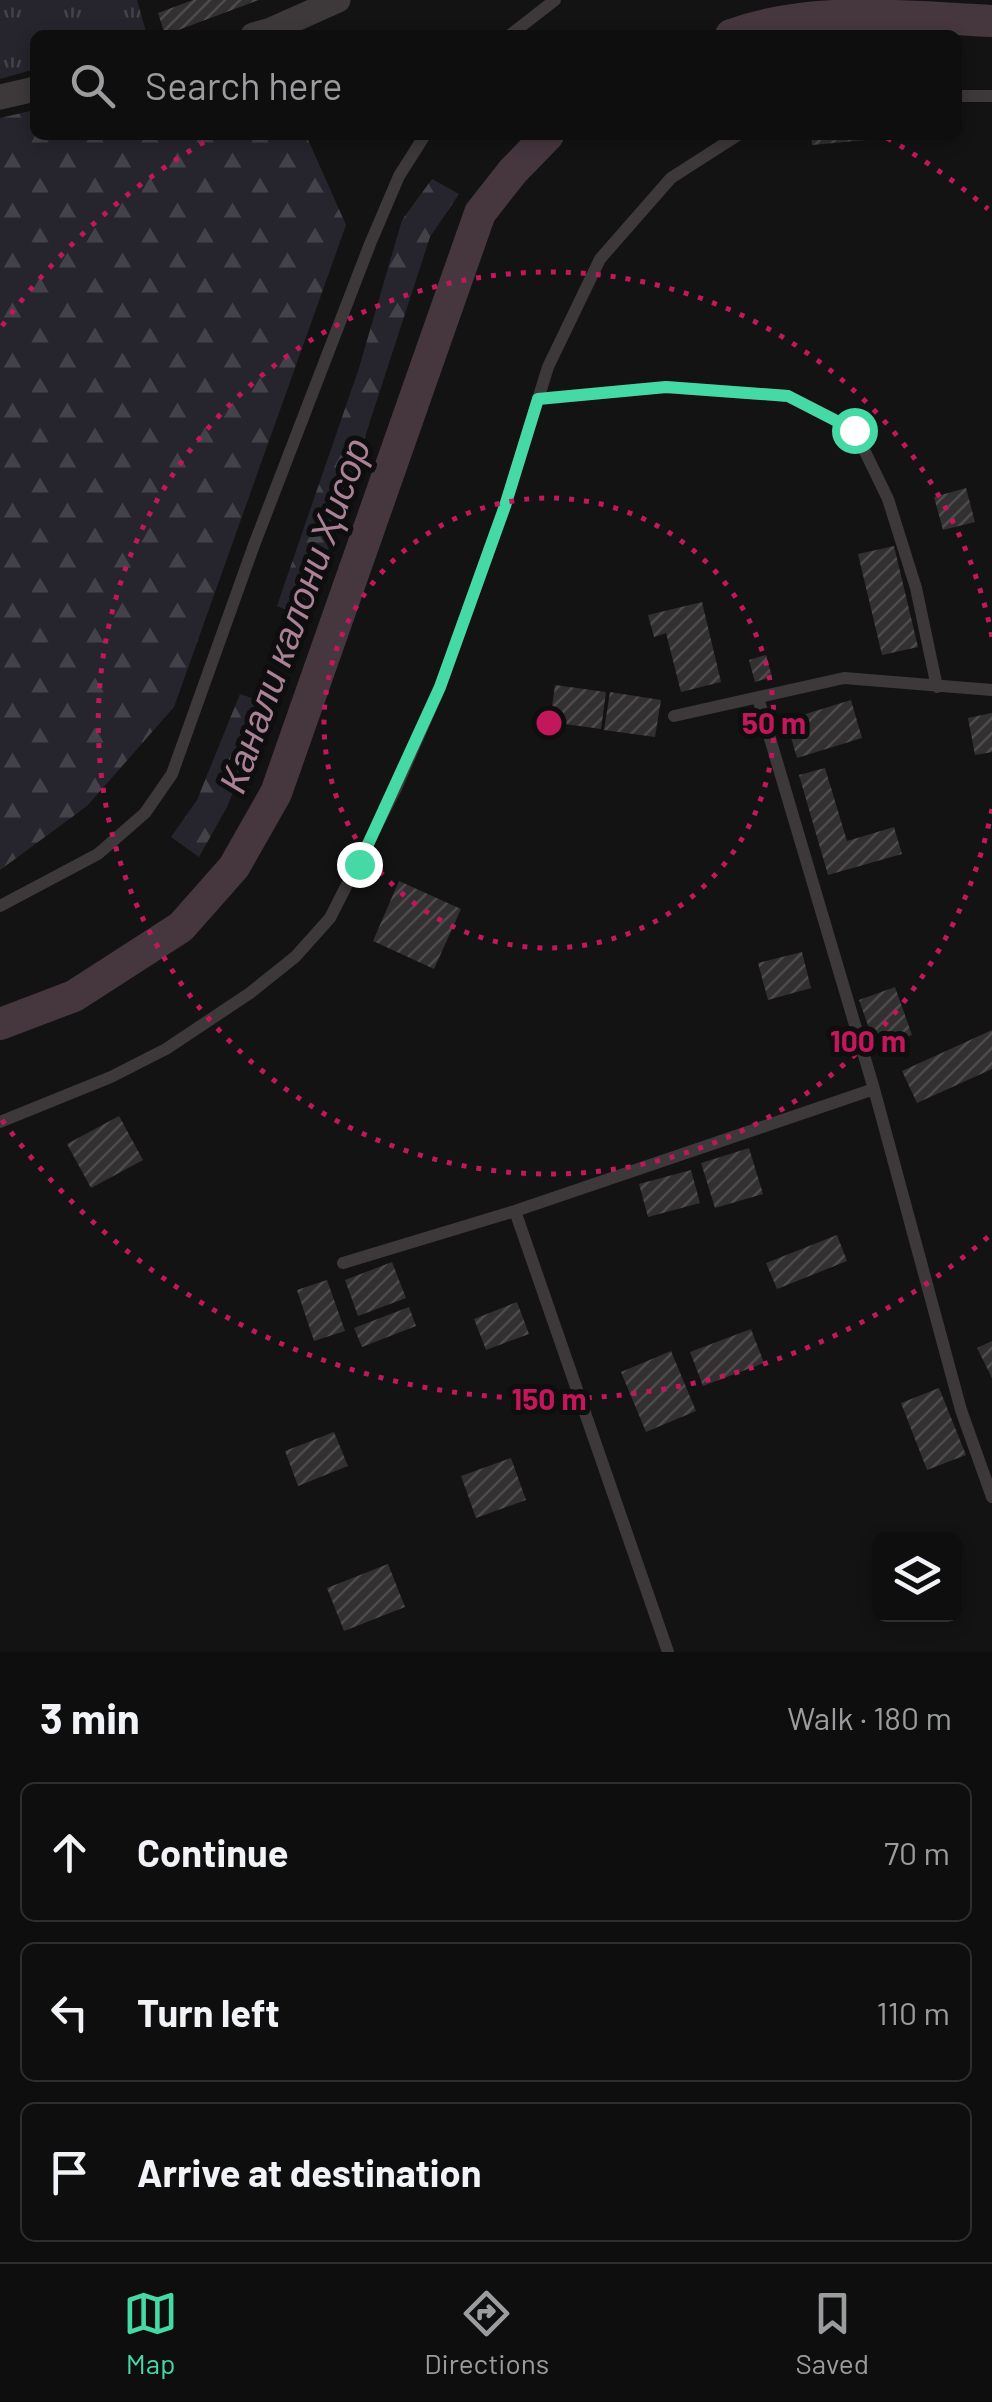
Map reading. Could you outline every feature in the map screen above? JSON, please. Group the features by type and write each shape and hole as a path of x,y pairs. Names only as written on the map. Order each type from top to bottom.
{"street":[{"path":"271,30 338,0"},
{"path":"0,97 30,90"}],"lane":[{"path":"516,30 555,0"},
{"path":"962,96 992,96"},
{"path":"0,906 98,854 145,812 172,774 254,544 370,244 399,176 422,140"},
{"path":"0,1122 110,1077 166,1049 250,993 295,956 330,918 396,788 440,687 505,506 548,367 600,258 671,178 730,140"},
{"path":"538,399 666,387 788,396 854,430 888,499 916,588 937,687"},
{"path":"674,716 844,678 992,690"},
{"path":"758,698 874,1090 961,1410 992,1498"},
{"path":"342,1262 515,1211 874,1090"},
{"path":"515,1211 668,1652"}],"green space":[{"path":"0,0 137,0 146,30 30,30 30,70 0,79"},
{"path":"30,111 30,140 308,140 346,225 174,707 87,806 0,870 0,118"},
{"path":"432,179 459,194 430,237 306,618 277,606 359,368 402,220"},
{"path":"240,694 269,704 227,807 199,857 171,837 197,800"}],"building":[{"path":"193,0 259,0 178,30 163,30 158,13"},
{"path":"812,140 866,140 812,145"},
{"path":"966,488 975,522 943,530 934,497"},
{"path":"894,546 918,647 882,655 858,554"},
{"path":"702,602 721,682 681,692 666,633 654,637 648,615"},
{"path":"766,655 772,677 755,682 749,660"},
{"path":"555,685 606,692 601,729 550,722"},
{"path":"610,692 661,700 655,737 604,730"},
{"path":"851,700 862,738 797,758 786,720"},
{"path":"992,713 992,752 975,755 968,718"},
{"path":"825,768 847,841 894,827 902,854 828,875 799,775"},
{"path":"399,881 461,909 434,969 373,941"},
{"path":"802,952 811,988 768,1000 758,963"},
{"path":"895,987 912,1035 876,1048 859,1000"},
{"path":"992,1030 992,1069 917,1103 902,1071"},
{"path":"119,1116 143,1160 91,1188 67,1144"},
{"path":"749,1148 763,1194 715,1208 701,1163"},
{"path":"691,1170 700,1203 648,1217 639,1184"},
{"path":"837,1235 847,1261 777,1289 766,1263"},
{"path":"392,1262 406,1298 358,1316 345,1280"},
{"path":"327,1280 345,1331 314,1341 297,1290"},
{"path":"517,1302 529,1334 486,1350 474,1319"},
{"path":"409,1307 416,1326 362,1347 354,1328"},
{"path":"751,1329 764,1363 703,1386 690,1352"},
{"path":"992,1341 992,1378 977,1348"},
{"path":"671,1351 696,1411 646,1432 621,1372"},
{"path":"939,1388 966,1455 927,1470 901,1403"},
{"path":"334,1432 348,1466 298,1486 285,1451"},
{"path":"511,1458 526,1500 476,1518 461,1476"},
{"path":"388,1564 405,1607 344,1631 327,1588"}],"waterway":[{"name":"Канали калони Ҳисор","path":"749,30 827,16 992,21"},
{"name":"Канали калони Ҳисор","path":"0,1024 74,996 181,927 234,867 276,793 480,213 543,140"}],"route":[{"path":"359,864 440,687 505,506 538,399 666,387 788,396 854,430"}]}
